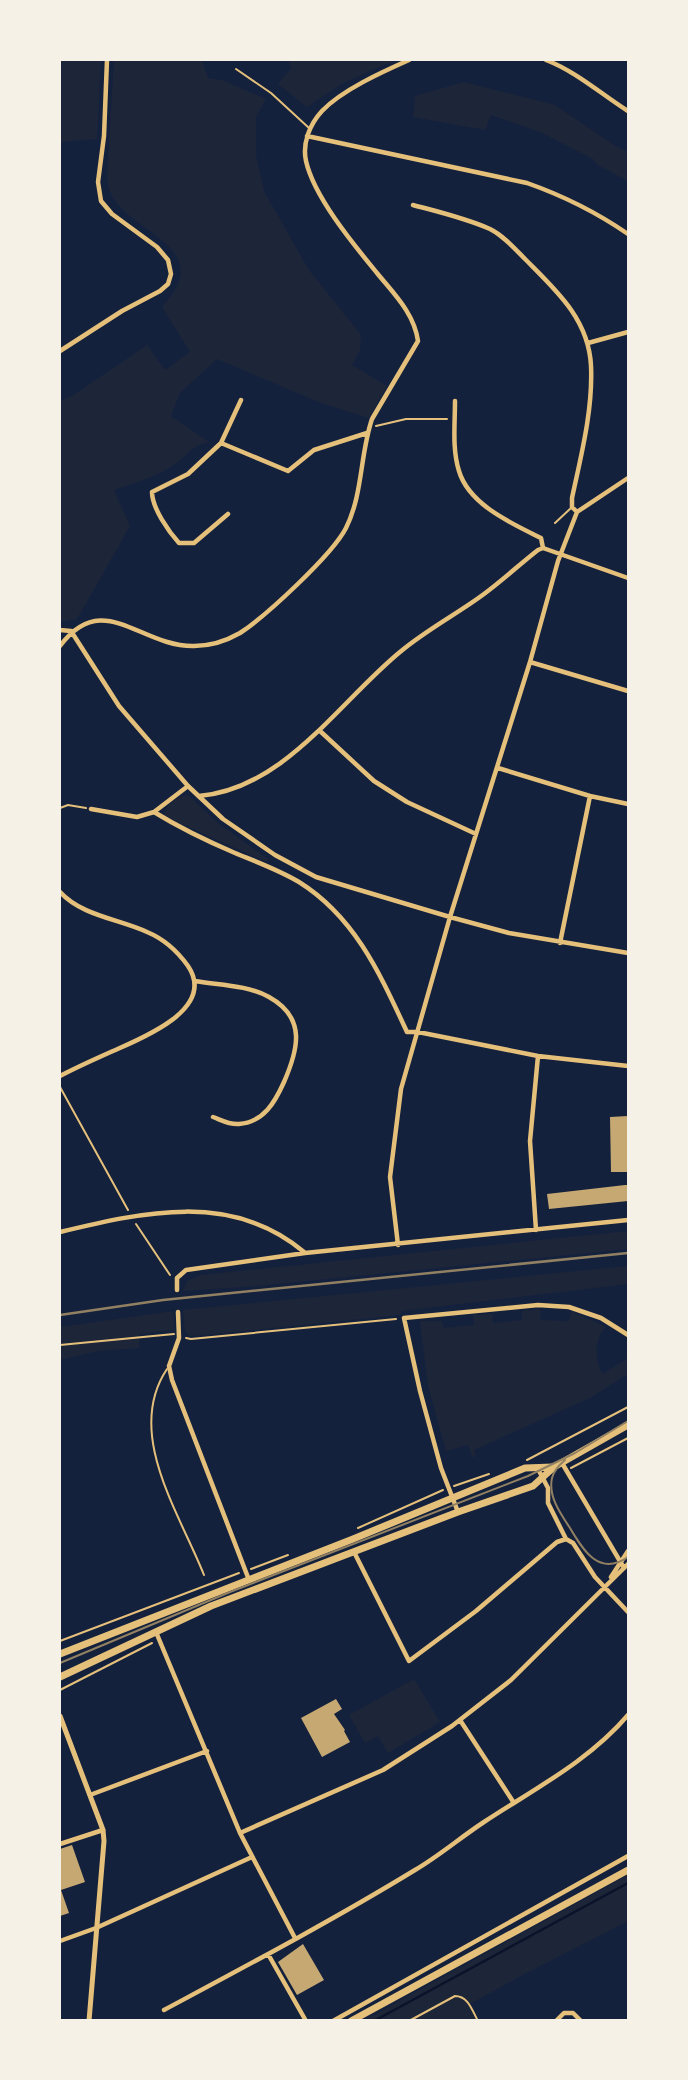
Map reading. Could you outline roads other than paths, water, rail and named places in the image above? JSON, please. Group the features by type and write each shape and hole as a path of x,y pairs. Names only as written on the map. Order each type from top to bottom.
{"main road":[{"path":"60,1654 525,1468 564,1467 628,1425"},
{"path":"60,1677 211,1606 458,1512 526,1489 554,1467"},
{"path":"351,2021 628,1870"}],"street":[{"path":"60,351 122,311 160,291 168,284 172,274 168,260 157,247 112,214 101,201 97,182 104,136 107,60"},
{"path":"60,646 71,631 83,624 104,620 177,646 215,644 239,633 308,573 345,529 356,499 367,433 372,419 418,341 409,313 327,205 305,158 307,136 323,110 333,102 375,76 409,60"},
{"path":"546,60 561,65 582,78 628,111"},
{"path":"307,136 527,183 587,207 628,234"},
{"path":"413,205 492,230 506,240 569,305 588,343 591,365 591,396 572,507 577,512"},
{"path":"588,343 628,332"},
{"path":"228,514 194,542 179,543 152,498 152,492 188,474 221,443 241,400"},
{"path":"455,401 456,457 465,484 497,515 541,538 543,548"},
{"path":"221,443 288,471 314,450 367,433"},
{"path":"398,1245 390,1177 401,1089 450,917 498,768 560,556 577,512 628,478"},
{"path":"197,796 217,794 280,764 320,731 369,679 401,651 484,594 538,550 543,548 628,578"},
{"path":"60,630 71,631"},
{"path":"71,631 119,706 197,796 251,840 316,877 509,933 628,954"},
{"path":"530,662 628,691"},
{"path":"320,731 374,781 407,802 477,834"},
{"path":"498,768 590,796 628,804"},
{"path":"91,809 136,817 154,812 188,786"},
{"path":"560,943 590,796"},
{"path":"154,812 187,831 299,882 317,895 362,942 407,1032 538,1056 628,1066"},
{"path":"60,892 92,912 159,938 185,961 195,981 189,1002 172,1020 155,1031 60,1076"},
{"path":"195,981 269,996 284,1008 296,1033 296,1056 270,1110 239,1125 213,1117"},
{"path":"536,1230 530,1141 538,1056"},
{"path":"60,1232 131,1215 189,1211 244,1220 278,1232 305,1253"},
{"path":"177,1290 177,1278 186,1270 305,1253 628,1220"},
{"path":"458,1512 448,1488 420,1391 404,1318 538,1305 569,1307 586,1312 628,1335"},
{"path":"178,1312 179,1336 169,1366 249,1580"},
{"path":"537,1466 548,1489 548,1503 566,1539 573,1543 590,1569 628,1612"},
{"path":"564,1467 625,1565"},
{"path":"354,1552 409,1661 476,1611 557,1542 566,1539"},
{"path":"240,1833 383,1770 460,1720 511,1680 605,1587 625,1565 628,1551"},
{"path":"156,1632 240,1833 295,1938"},
{"path":"164,2010 415,1870 514,1803 558,1777 619,1726 628,1715"},
{"path":"60,1716 103,1830 89,2021"},
{"path":"460,1720 514,1803"},
{"path":"90,1795 206,1751"},
{"path":"60,1844 103,1830"},
{"path":"333,2021 628,1856"},
{"path":"60,1941 252,1857"},
{"path":"268,1954 306,2021"},
{"path":"556,2021 564,2013 573,2013 581,2021"}],"lane":[{"path":"236,69 271,93 310,129"},
{"path":"555,523 572,507"},
{"path":"169,1366 154,1391 152,1432 155,1458 163,1483 204,1575"}],"waterway":[{"path":"374,2021 628,1883"}],"tram line":[{"path":"60,1663 230,1592 528,1476 575,1453 628,1421"},
{"path":"565,1460 553,1475 551,1485 553,1498 575,1536 586,1552 600,1562 609,1564 628,1557"}],"railway":[{"path":"60,1315 163,1300 628,1253"}]}
